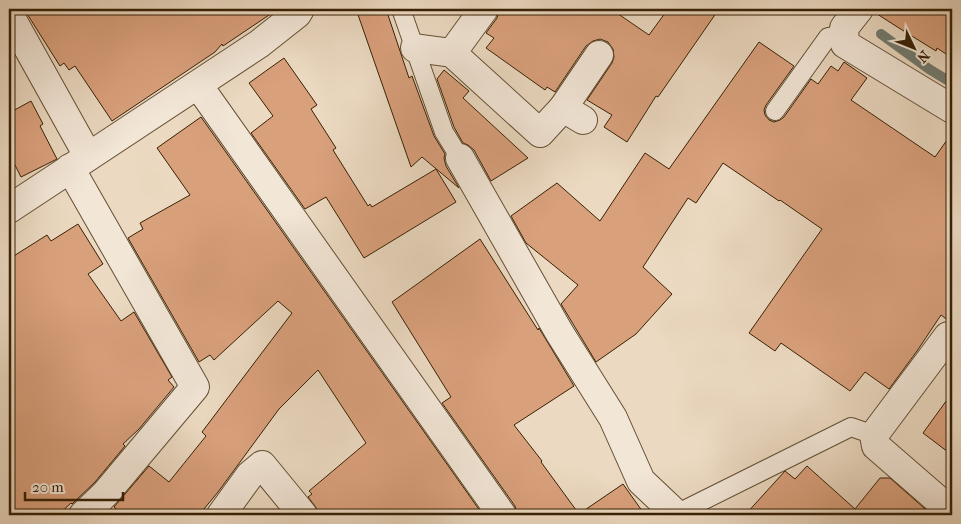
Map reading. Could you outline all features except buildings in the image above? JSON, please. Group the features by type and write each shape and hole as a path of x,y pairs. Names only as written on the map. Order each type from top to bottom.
{"street":[{"path":"452,53 484,9"},
{"path":"859,9 844,28 845,44 952,109"},
{"path":"9,209 259,44 296,10"},
{"path":"9,14 79,162 195,387 106,493 83,515"},
{"path":"415,48 452,53 540,133 573,114 599,55"},
{"path":"198,85 502,515"},
{"path":"460,158 559,332 613,418 642,481 675,515"},
{"path":"952,340 948,336 874,435 876,446 952,512"},
{"path":"221,515 250,475 262,465 303,515"}],"lane":[{"path":"401,9 444,132 460,158"},
{"path":"775,111 828,37 845,34"},
{"path":"675,515 851,427 874,435"}],"waterway":[{"path":"881,34 929,69 952,83"}]}
